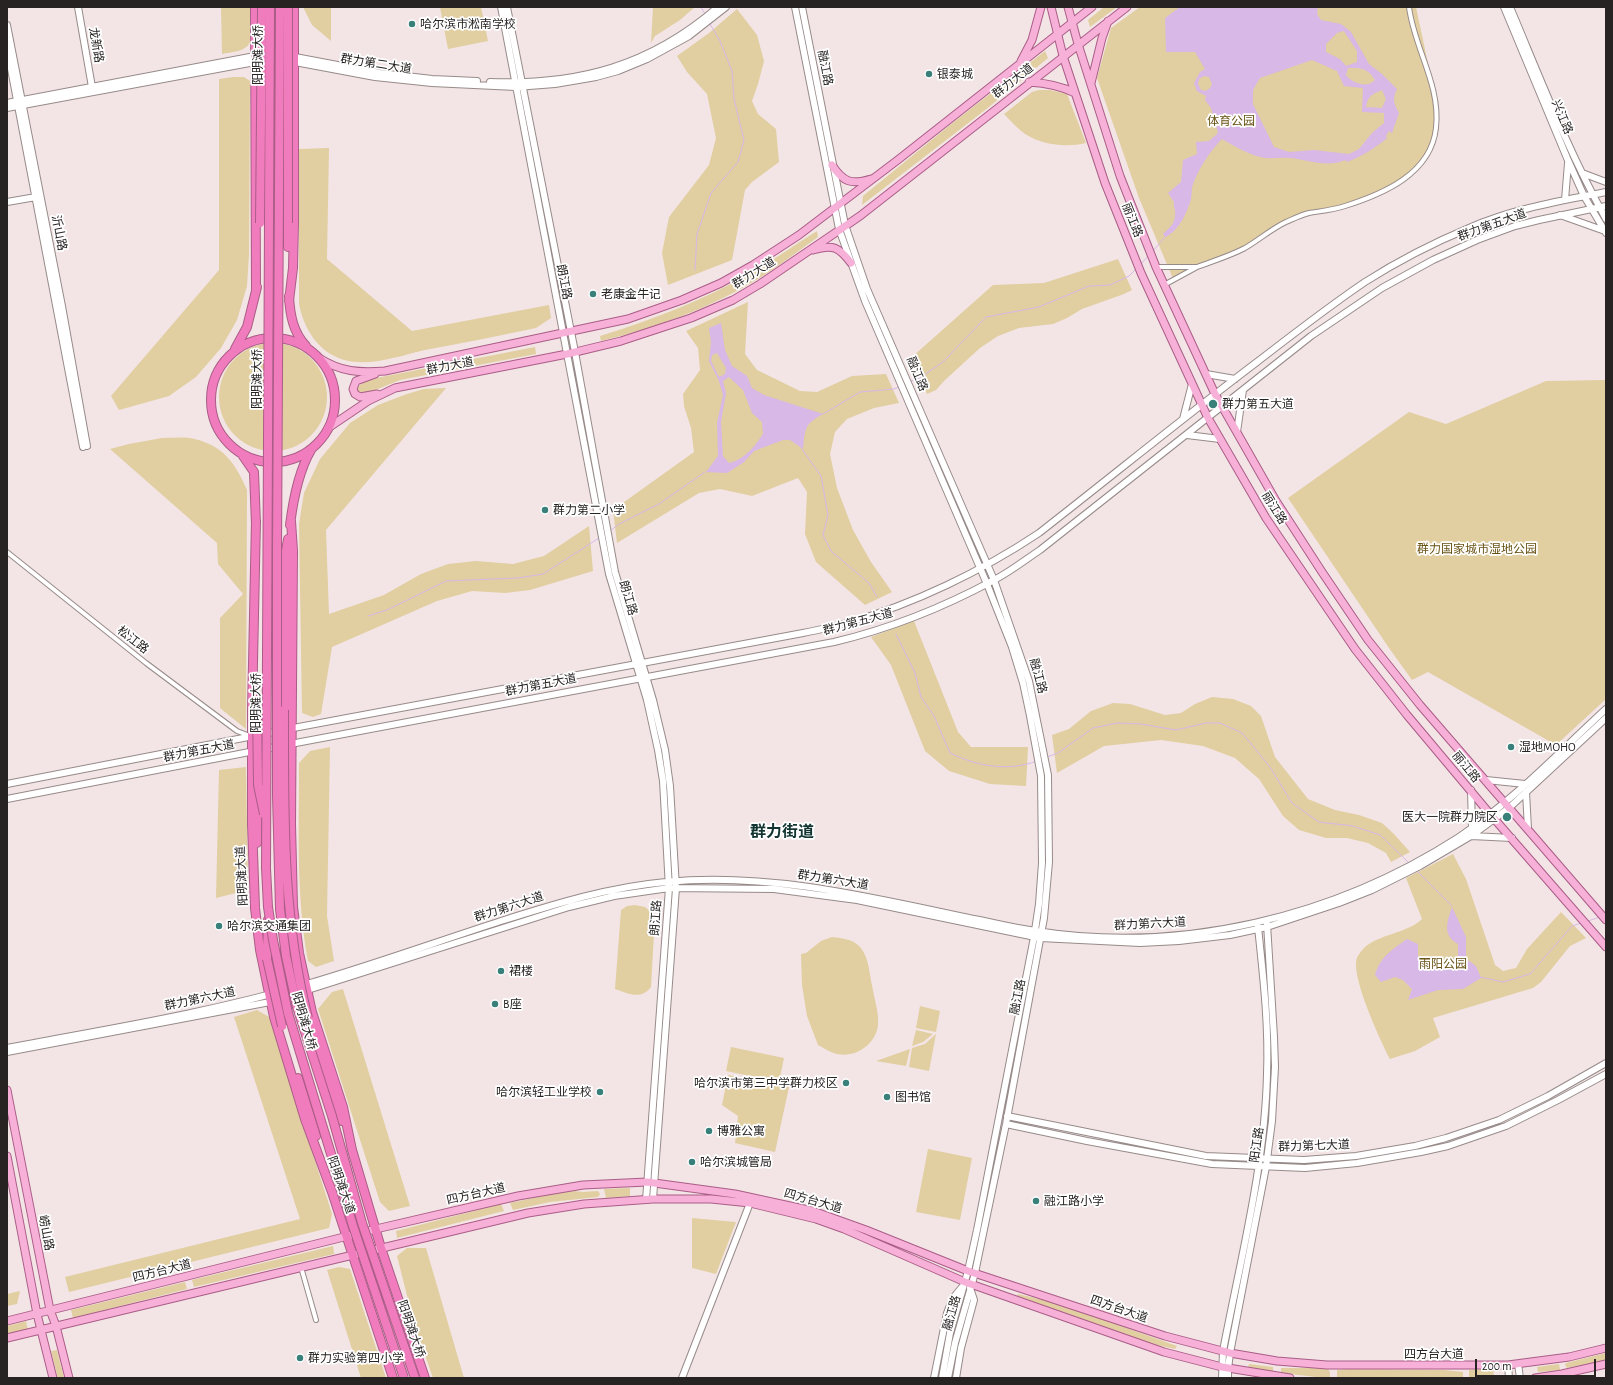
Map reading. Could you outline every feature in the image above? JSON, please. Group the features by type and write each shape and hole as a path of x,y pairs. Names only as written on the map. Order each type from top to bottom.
{"highway":[{"path":"255,7 256,291"},
{"path":"262,7 260,264 256,291 247,327 241,340 220,366 212,384 210,402 212,416 218,430 229,445 240,453 249,463 254,472 259,552 257,710 257,853 259,898 267,959 278,1013 332,1192"},
{"name":"阳明滩大桥","path":"270,7 266,830 268,907 279,975 288,1013 353,1226 404,1378"},
{"name":"阳明滩大桥","path":"280,7 277,544 277,828 280,909 286,956 297,1007 332,1116 362,1223 415,1378"},
{"path":"288,7 288,223 289,300 291,318 295,331 301,341 319,358 330,376 335,397 334,408 328,428 321,439 311,449 304,461 286,551 284,824 288,906 295,958 308,1018 352,1150"},
{"path":"289,300 293,268 294,223 294,7"},
{"path":"232,353 250,342 270,338 291,341 309,350"},
{"path":"240,453 260,461 276,462 292,459 311,449"},
{"name":"阳明滩大道","path":"256,520 252,824 254,902 260,950 270,998 305,1119 332,1192 393,1378"},
{"name":"阳明滩大道","path":"291,521 293,551 291,824 293,907 299,953 312,1012 343,1107 352,1150 381,1248 424,1378"},
{"path":"258,785 266,830"},
{"path":"277,828 284,796"},
{"path":"267,959 268,907"},
{"path":"280,909 295,958"}],"main road":[{"name":"龙新路","path":"78,7 93,87"},
{"name":"龙新路","path":"81,7 93,87"},
{"name":"朗江路","path":"501,7 575,352 604,527 606,555 612,584 643,677 668,767 672,885 649,1199"},
{"name":"朗江路","path":"507,7 518,84 567,354 604,527 639,664"},
{"name":"融江路","path":"795,7 834,208 1012,647 1020,676 1041,776 1042,863 1038,935 1006,1124 972,1272 946,1354 947,1378"},
{"name":"融江路","path":"802,7 832,165 841,203 842,227 851,263 865,302 902,376"},
{"path":"1019,64 1032,40 1041,7"},
{"name":"丽江路","path":"1051,7 1063,56 1105,183 1141,273 1208,418 1266,518 1355,649 1471,790 1606,947"},
{"name":"丽江路","path":"1068,7 1078,44 1120,176 1156,267 1215,394 1276,501 1368,640 1420,705 1606,920"},
{"name":"群力大道","path":"319,358 341,369 366,372 385,371 563,334 633,317 682,300 721,283 766,257 799,235 1092,7"},
{"name":"群力大道","path":"328,428 368,401 395,388 567,354 627,340 691,318 727,302 760,284 860,216 1029,82 1127,7"},
{"name":"兴江路","path":"1504,7 1568,161 1584,196 1605,232"},
{"name":"兴江路","path":"1510,7 1582,173 1592,194 1603,207 1606,219"},
{"name":"群力第二大道","path":"7,108 20,103 93,87 255,59 295,60 376,77 432,83 518,84 569,82 609,74 647,60 688,34 722,8"},
{"path":"1091,85 1096,61 1109,21"},
{"name":"沂山路","path":"7,25 20,103 36,197 85,447 62,306 20,103 7,48"},
{"name":"群力第二大道","path":"7,103 20,103 255,59"},
{"path":"1029,82 1049,84 1065,88 1075,93"},
{"path":"1565,200 1568,161"},
{"path":"832,165 839,176 845,180 856,182 873,178"},
{"path":"1582,173 1606,182"},
{"name":"群力第五大道","path":"7,784 803,633 847,623 894,607 951,584 1010,553 1039,533 1215,394 1335,303 1398,262 1431,245 1472,227 1512,213 1606,192"},
{"path":"7,202 36,197"},
{"name":"群力第五大道","path":"7,799 643,677 834,642 902,622 987,584 1040,550 1311,336 1382,288 1408,273 1477,240 1515,226 1591,208 1603,207"},
{"path":"1560,215 1605,232"},
{"path":"805,252 820,248 834,247 841,250 851,263"},
{"path":"385,371 356,381 353,386 354,392 362,397 395,388"},
{"path":"1206,374 1235,379"},
{"path":"1183,419 1192,384"},
{"path":"1237,432 1243,390"},
{"name":"融江路","path":"910,395 994,580 1029,681 1048,775 1049,862 1046,908 1038,935 972,1272"},
{"path":"1187,435 1220,439"},
{"name":"群力第六大道","path":"1507,805 1525,784 1606,709"},
{"name":"群力第六大道","path":"7,1052 270,998 569,907 614,896 672,885 774,889 857,900 1038,935 1121,942 1157,942 1222,936 1345,901 1372,890 1402,872 1471,836 1493,816 1526,792 1606,718"},
{"path":"1486,780 1525,784"},
{"path":"1471,790 1472,828"},
{"path":"1526,792 1528,829"},
{"name":"群力第六大道","path":"1419,864 1472,828 1493,816"},
{"path":"1471,836 1512,838"},
{"name":"阳江路","path":"1226,1352 1266,1167 1272,1121 1275,1067 1267,924"},
{"name":"阳江路","path":"1225,1368 1226,1352 1258,1167 1265,1114 1267,1052 1258,926"},
{"name":"群力第六大道","path":"7,1048 270,998"},
{"name":"群力第七大道","path":"1007,1116 1206,1156 1304,1160 1356,1156 1415,1146 1446,1138 1499,1120 1548,1096 1606,1064"},
{"name":"群力第七大道","path":"1006,1124 1087,1141 1212,1164 1305,1168 1357,1163 1448,1146 1506,1126 1606,1074"},
{"name":"崂山路","path":"7,1090 50,1310 56,1326 69,1378"},
{"name":"崂山路","path":"7,1156 37,1314 53,1378"},
{"name":"四方台大道","path":"7,1321 376,1229 518,1196 562,1188 604,1184 650,1183 735,1194 813,1211 873,1232 972,1272 1165,1336 1226,1352 1277,1361 1327,1365 1508,1365 1569,1357 1606,1348"},
{"name":"四方台大道","path":"7,1338 301,1266 528,1213 584,1204 649,1199 711,1199 750,1203 816,1219 837,1226 968,1285 1145,1346 1225,1368 1290,1378"},
{"path":"682,1378 750,1203"},
{"name":"融江路","path":"947,1378 968,1285"},
{"path":"934,1378 947,1312 953,1298 968,1285 974,1300 961,1348 956,1378"},
{"path":"936,1364 946,1354"},
{"path":"1518,1364 1520,1378"},
{"path":"1535,1378 1562,1374 1606,1364"},
{"path":"1508,1365 1509,1378"},
{"path":"1222,1378 1225,1368"},
{"path":"1225,1368 1228,1378"}],"street":[{"path":"1164,285 1197,267 1246,248 1270,230 1295,218 1344,206 1384,192 1406,178 1421,163 1431,145 1436,128 1436,106 1430,79 1411,20 1409,7"},
{"path":"1156,267 1197,267"},
{"name":"松江路","path":"7,552 158,672 237,731 252,737"},
{"path":"301,1266 316,1320"}],"green space":[{"path":"221,7 250,7 250,42 242,50 222,54"},
{"path":"303,7 331,7 331,41 312,25"},
{"path":"440,7 481,7 488,41 448,49"},
{"path":"653,7 695,7 680,20 655,36 651,43"},
{"path":"1104,7 1117,7 1090,27 1088,20"},
{"name":"体育公园","path":"1140,7 1416,7 1437,106 1439,129 1426,160 1408,178 1377,194 1340,209 1304,213 1281,222 1241,248 1174,281 1139,198 1097,78 1111,28"},
{"path":"737,9 757,35 764,61 752,101 758,114 776,129 779,162 752,182 745,190 732,260 668,285 662,253 669,217 709,165 716,138 707,94 687,72 677,56 709,33"},
{"path":"1045,51 1048,58 989,107 862,205 863,196 950,125"},
{"path":"244,77 250,81 249,254 247,286 237,320 221,348 196,377 169,396 119,410 111,396 219,270 219,79"},
{"path":"1039,90 1050,90 1067,94 1086,143 1060,145 1043,142 1027,135 1004,114 1032,92"},
{"path":"329,148 327,259 412,331 549,305 551,318 536,328 425,350 385,360 354,362 344,360 327,351 309,331 304,322 299,304 299,149"},
{"path":"817,231 818,237 781,264 758,279 721,299 682,316 642,330 601,341 600,336 640,323 678,308 735,282"},
{"path":"1118,259 1132,290 1082,309 1053,324 1019,328 998,336 980,348 936,390 927,394 912,357 993,285 1044,283"},
{"path":"748,302 745,354 757,370 800,391 817,392 852,376 886,374 899,403 874,408 847,419 835,432 830,454 837,488 853,530 871,562 892,592 865,605 816,562 805,534 807,492 798,478 752,496 720,489 699,493 617,543 613,510 694,452 691,428 684,406 683,394 700,370 698,348 686,331"},
{"path":"273,343 294,347 311,359 323,376 327,397 323,418 311,435 294,447 273,451 252,447 235,435 223,418 219,397 223,376 235,359 252,347"},
{"path":"535,347 536,354 400,380 366,394 360,394 357,391 360,384 371,379"},
{"name":"群力国家城市湿地公园","path":"1606,380 1606,699 1556,745 1428,672 1412,680 1288,498 1409,412 1446,424 1546,381"},
{"path":"446,388 326,530 329,614 384,595 421,574 448,564 476,561 513,564 544,556 589,526 593,571 530,590 505,593 472,591 437,601 332,647 321,714 313,717 302,713 299,524 304,493 320,459 350,423 378,405 407,394 424,389"},
{"path":"162,438 190,438 211,445 226,456 232,463 238,471 247,490 246,729 220,708 220,618 243,594 218,564 217,543 110,449"},
{"path":"914,621 958,732 971,747 1028,747 1026,786 990,784 949,771 925,751 891,665 871,637"},
{"path":"1212,697 1233,699 1251,706 1261,716 1275,757 1308,799 1335,810 1359,815 1382,823 1410,852 1391,862 1386,853 1368,843 1347,838 1326,838 1299,830 1283,816 1259,779 1235,758 1203,746 1161,740 1104,746 1057,773 1052,735 1069,729 1091,711 1113,703 1130,704 1165,715 1181,713 1195,704"},
{"path":"330,747 327,916 334,961 316,967 308,961 304,937 299,862 299,763 310,751"},
{"path":"246,767 248,890 216,898 219,770"},
{"name":"雨阳公园","path":"1453,854 1466,879 1495,965 1503,971 1516,968 1527,949 1561,912 1586,938 1570,946 1541,982 1533,988 1433,1018 1440,1037 1415,1051 1390,1059 1362,993 1356,967 1357,958 1363,949 1370,943 1416,924 1422,919 1406,878"},
{"path":"635,905 645,907 655,916 651,987 643,994 639,995 625,993 615,989 621,910 627,906"},
{"path":"832,937 852,941 862,949 868,964 877,1010 878,1025 869,1044 858,1052 844,1055 830,1052 818,1045 807,1016 802,985 801,954 806,953 821,941"},
{"path":"343,989 410,1206 389,1211 380,1202 318,1009 332,992"},
{"path":"920,1006 940,1011 936,1032 916,1028"},
{"path":"257,1010 269,1017 332,1214 329,1228 69,1292 65,1277 300,1219 234,1017"},
{"path":"916,1030 933,1034 923,1042 912,1046"},
{"path":"936,1034 929,1071 909,1067 912,1048 925,1044"},
{"path":"731,1047 784,1058 779,1082 726,1071"},
{"path":"910,1049 906,1066 876,1061"},
{"path":"728,1075 789,1087 775,1152 735,1143 738,1116 722,1105"},
{"path":"928,1149 972,1158 960,1220 916,1212"},
{"path":"630,1188 630,1196 606,1198 604,1189"},
{"path":"574,1191 598,1191 600,1194 598,1197 550,1202 513,1210 510,1203 547,1195"},
{"path":"501,1204 504,1211 397,1238 396,1231"},
{"path":"692,1218 736,1222 716,1274 692,1268"},
{"path":"333,1246 334,1254 194,1287 192,1280"},
{"path":"407,1248 426,1248 464,1378 433,1378 414,1323 397,1256"},
{"path":"339,1267 350,1269 386,1378 361,1378 327,1270"},
{"path":"185,1282 187,1289 73,1318 71,1310"},
{"path":"20,1291 17,1304 7,1306 7,1294"},
{"path":"1018,1294 1060,1304 1177,1346 1175,1349 1144,1342 1044,1308 1017,1296"},
{"path":"26,1321 28,1330 7,1335 7,1326"},
{"path":"57,1350 64,1378 58,1378 51,1351"},
{"path":"1606,1353 1606,1361 1567,1368 1565,1365 1566,1363"},
{"path":"1249,1364 1273,1367 1273,1372 1248,1368"},
{"path":"1559,1364 1560,1370 1538,1372 1537,1367"},
{"path":"1281,1368 1324,1368 1329,1370 1330,1377 1325,1378 1281,1373"},
{"path":"1493,1369 1494,1377 1469,1377 1469,1370"},
{"path":"1337,1370 1444,1370 1463,1372 1463,1377 1337,1378"}],"shaded area":[{"path":"1180,7 1318,7 1317,14 1321,20 1341,24 1351,32 1369,64 1397,89 1394,96 1394,101 1399,113 1392,133 1389,131 1386,136 1387,138 1373,149 1358,157 1347,162 1345,160 1331,163 1318,163 1290,158 1259,157 1248,153 1222,139 1209,154 1198,172 1192,186 1191,199 1184,216 1174,231 1165,237 1163,234 1173,223 1175,218 1174,202 1168,193 1181,182 1183,160 1197,154 1196,142 1209,141 1218,133 1211,108 1205,100 1206,96 1197,91 1194,83 1200,72 1205,69 1195,52 1166,52 1165,18","holes":["1344,31 1357,51 1357,62 1346,66 1340,59 1326,52 1326,44 1337,33","1312,60 1337,71 1344,86 1363,88 1362,112 1384,113 1384,123 1372,133 1359,149 1349,154 1314,150 1289,152 1274,147 1253,104 1253,90 1260,78","1348,68 1360,69 1370,73 1375,80 1372,83 1360,84 1346,75","1204,76 1209,77 1212,84 1210,88 1206,91 1201,90 1198,84 1199,79","1382,90 1386,99 1382,108 1366,107 1369,98"]},
{"path":"721,323 725,350 732,366 747,376 752,388 764,395 823,414 809,424 804,436 803,449 790,440 783,440 754,451 744,462 727,473 706,472 718,456 717,423 723,395 719,381 709,361 711,342 709,328","holes":["717,353 726,368 725,374 719,377 711,361 712,355","729,377 743,390 752,413 762,422 763,434 753,448 744,456 729,463 723,456 721,422 726,393 723,381"]},
{"path":"1452,907 1466,937 1466,959 1476,966 1481,978 1463,989 1438,990 1408,1000 1412,989 1403,980 1395,977 1381,982 1375,975 1380,963 1397,946 1407,939 1418,944 1418,958 1422,962 1441,966 1458,956 1458,944 1450,937 1447,928"}],"waterway":[{"path":"701,7 705,14"},
{"path":"695,270 697,234 711,193 738,162 744,140 734,99 732,71 720,41 710,24"},
{"path":"1153,251 1165,237"},
{"path":"1141,264 1148,256"},
{"path":"911,381 920,378 944,361 986,317 1039,307 1089,286 1110,285 1129,276 1136,269"},
{"path":"823,414 860,392 894,389 899,387"},
{"path":"802,449 821,476 828,515 823,535 831,551 869,583 877,597"},
{"path":"610,531 619,524 659,504 705,472"},
{"path":"368,616 387,610 446,581 518,578 543,574 599,538"},
{"path":"896,634 915,673 921,697 934,716 950,753 960,758 992,766 1015,766 1037,761"},
{"path":"1047,757 1058,753 1093,728 1117,723 1141,724 1176,730 1206,723 1220,723 1242,733 1270,767 1292,803 1319,822 1353,826 1380,835 1408,862"},
{"path":"1416,870 1452,906"},
{"path":"1588,921 1600,917"},
{"path":"1480,977 1503,982 1530,974 1572,926 1581,923"}],"place":[{"name":"哈尔滨市淞南学校","path":"412,24"},
{"name":"银泰城","path":"929,74"},
{"name":"老康金牛记","path":"593,294"},
{"name":"群力第五大道","path":"1213,404"},
{"name":"群力第二小学","path":"545,510"},
{"name":"湿地MOHO","path":"1511,747"},
{"name":"医大一院群力院区","path":"1507,817"},
{"name":"哈尔滨交通集团","path":"219,926"},
{"name":"裙楼","path":"501,971"},
{"name":"B座","path":"495,1004"},
{"name":"哈尔滨市第三中学群力校区","path":"846,1083"},
{"name":"哈尔滨轻工业学校","path":"600,1092"},
{"name":"图书馆","path":"887,1097"},
{"name":"博雅公寓","path":"709,1131"},
{"name":"哈尔滨城管局","path":"692,1162"},
{"name":"融江路小学","path":"1036,1201"},
{"name":"群力实验第四小学","path":"300,1358"}],"district":[{"name":"群力街道","path":"782,832"}]}
